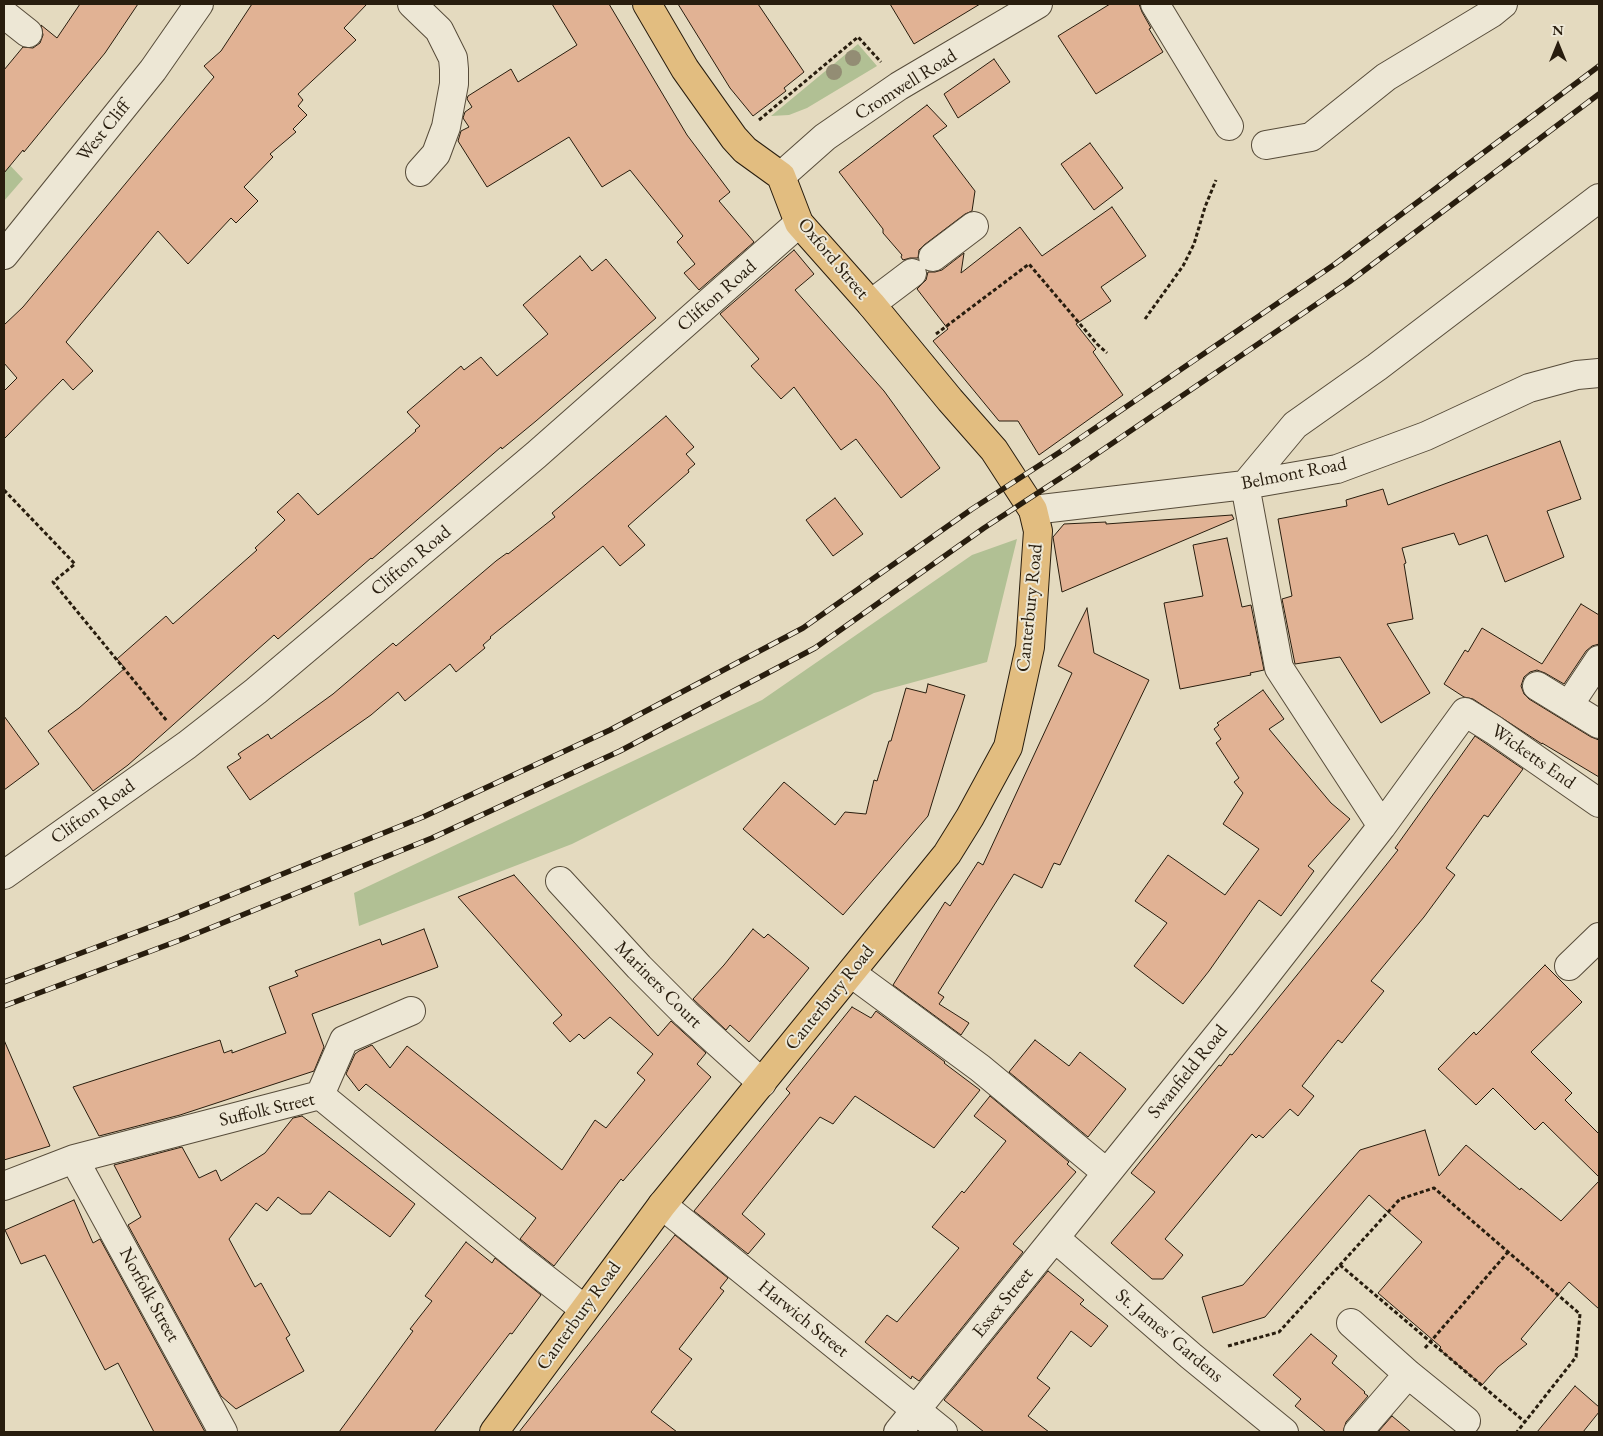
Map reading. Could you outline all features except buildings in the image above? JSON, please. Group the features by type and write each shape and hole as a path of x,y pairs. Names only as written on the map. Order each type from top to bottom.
{"main road":[{"path":"647,4 685,69 734,138 745,150 781,176"},
{"name":"Oxford Street","path":"781,176 799,223 871,304 994,450 1033,510"},
{"name":"Canterbury Road","path":"494,1432 662,1205 947,854 970,818 1008,747 1030,647 1038,531 1033,510"}],"street":[{"name":"West Cliff","path":"4,254 153,70 199,4"},
{"path":"412,4 439,30 453,58 454,69 454,84 446,127 436,154 420,172"},
{"name":"Cromwell Road","path":"781,176 825,137 899,86 1038,4"},
{"path":"1156,4 1229,126"},
{"path":"1266,145 1311,137 1386,77 1492,13 1503,4"},
{"path":"4,14 28,33"},
{"path":"1382,826 1279,668 1245,485 1296,425 1377,367 1599,198"},
{"name":"Clifton Road","path":"4,875 187,745 256,691 536,455 799,223"},
{"path":"871,304 974,226"},
{"name":"Belmont Road","path":"1033,510 1245,485 1337,469 1426,436 1529,388 1577,375 1599,373"},
{"path":"1569,705 1599,660"},
{"path":"1537,686 1599,724"},
{"name":"Swanfield Road","path":"1107,1173 1244,1003 1382,826 1465,712"},
{"name":"Wicketts End","path":"1465,712 1599,803"},
{"name":"Mariners Court","path":"560,881 639,967 686,1014 762,1083"},
{"path":"1569,966 1599,937"},
{"path":"851,973 980,1068 1107,1173"},
{"path":"320,1095 344,1040 382,1025 411,1010"},
{"name":"Suffolk Street","path":"4,1186 74,1159 320,1095 584,1309"},
{"name":"Norfolk Street","path":"74,1159 223,1432"},
{"name":"Essex Street","path":"898,1432 1107,1173"},
{"name":"Harwich Street","path":"662,1205 943,1432"},
{"name":"St. James' Gardens","path":"1055,1238 1284,1432"},
{"path":"1351,1323 1408,1374 1466,1421"},
{"path":"1358,1432 1408,1374"}],"path":[{"path":"734,138 858,37 886,67 899,86"},
{"path":"1145,318 1183,266 1194,244 1205,207 1216,180"},
{"path":"912,353 1029,264 1097,344 1107,353"},
{"path":"4,490 75,564 52,582 187,745"},
{"path":"1192,1356 1279,1332 1400,1198 1434,1188 1580,1314 1576,1357 1517,1432"},
{"path":"1408,1374 1430,1342 1508,1252"},
{"path":"1340,1265 1525,1422"}],"green space":[{"path":"858,44 877,66 807,108 789,115 771,116"},
{"path":"4,159 23,179 4,201"},
{"path":"1017,539 987,662 874,693 572,844 359,926 354,893 762,700 972,555"}],"railway":[{"path":"4,982 174,918 423,817 610,730 803,628 972,509 1063,450 1335,264 1599,66"},
{"path":"4,1006 183,939 432,838 620,751 815,648 984,528 1076,468 1349,282 1599,94"}]}
